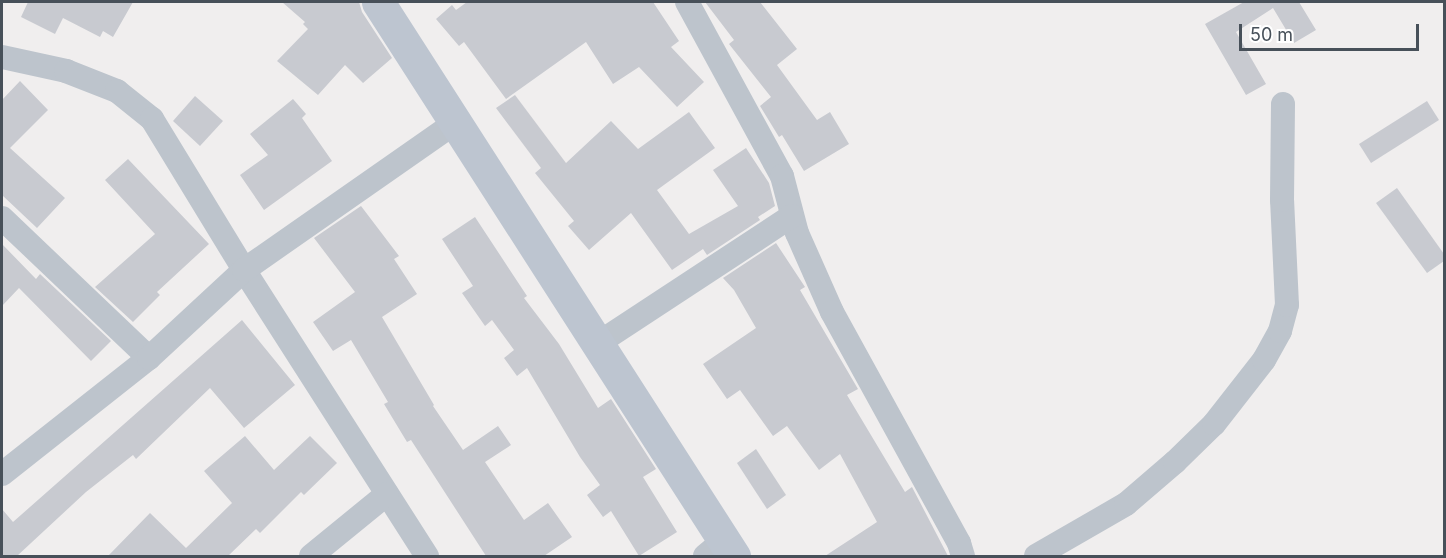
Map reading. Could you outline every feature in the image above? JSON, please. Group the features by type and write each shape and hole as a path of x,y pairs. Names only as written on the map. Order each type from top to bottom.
{"street":[{"path":"378,2 597,344 721,551"},
{"path":"687,2 782,176 792,216 832,312 959,543 963,556"},
{"path":"2,57 66,71 117,91 152,118 244,270 427,556"},
{"path":"1036,556 1126,504 1175,462 1214,424 1264,360 1275,340 1287,305 1281,200 1283,104"},
{"path":"2,474 149,358 244,270 455,123"},
{"path":"597,344 792,216"},
{"path":"2,218 149,358"},
{"path":"311,556 387,494"}],"building":[{"path":"28,2 133,2 113,37 103,31 100,37 63,18 55,34 21,17"},
{"path":"282,2 359,2 362,12 392,58 363,83 345,65 318,95 277,61 308,29 303,24 305,22"},
{"path":"467,2 653,2 679,41 671,47 704,82 677,107 639,67 613,84 586,42 506,99 464,42 459,46 436,19 452,5 456,10"},
{"path":"705,2 760,2 797,49 777,65 817,120 830,112 849,144 804,171 782,135 779,137 760,106 771,97 729,44 734,40"},
{"path":"1244,2 1299,2 1316,30 1294,43 1273,8 1236,32 1266,84 1246,95 1205,24"},
{"path":"20,81 48,110 10,148 65,198 37,228 2,195 2,100"},
{"path":"515,95 566,163 611,121 638,149 689,112 715,148 657,190 689,234 738,206 713,170 746,148 769,183 775,206 758,217 760,220 707,255 703,249 672,270 631,213 589,250 568,226 574,221 535,173 541,168 496,108"},
{"path":"195,96 223,121 200,146 173,121"},
{"path":"293,99 306,114 302,118 332,161 264,210 240,175 268,155 250,134"},
{"path":"1427,101 1439,120 1371,163 1359,144"},
{"path":"128,159 209,244 157,292 160,295 133,322 95,287 155,234 105,180"},
{"path":"1397,188 1444,254 1444,261 1427,273 1376,203"},
{"path":"361,206 399,256 394,259 417,294 382,317 433,406 463,450 498,426 511,445 485,462 524,520 548,503 572,537 544,556 486,556 411,440 407,442 384,404 388,402 351,340 333,351 313,322 355,292 314,238"},
{"path":"475,217 527,296 524,298 559,344 598,408 611,399 656,469 643,477 677,532 639,556 611,511 603,517 587,495 600,485 580,457 527,368 517,376 504,358 514,350 492,320 485,326 462,293 473,286 442,239"},
{"path":"776,243 805,287 800,290 858,389 847,395 905,492 912,487 948,556 825,556 877,522 840,454 819,470 787,426 773,436 740,390 727,399 703,364 756,328 734,290 723,278"},
{"path":"2,244 36,279 40,274 111,341 91,361 19,288 2,306"},
{"path":"242,320 295,385 244,428 210,388 136,459 133,455 86,492 17,556 2,556 2,509 13,522"},
{"path":"245,436 274,470 310,436 337,463 304,495 301,492 260,533 256,529 228,556 108,556 150,513 186,548 232,503 204,471"},
{"path":"756,449 786,495 767,509 737,463"}]}
